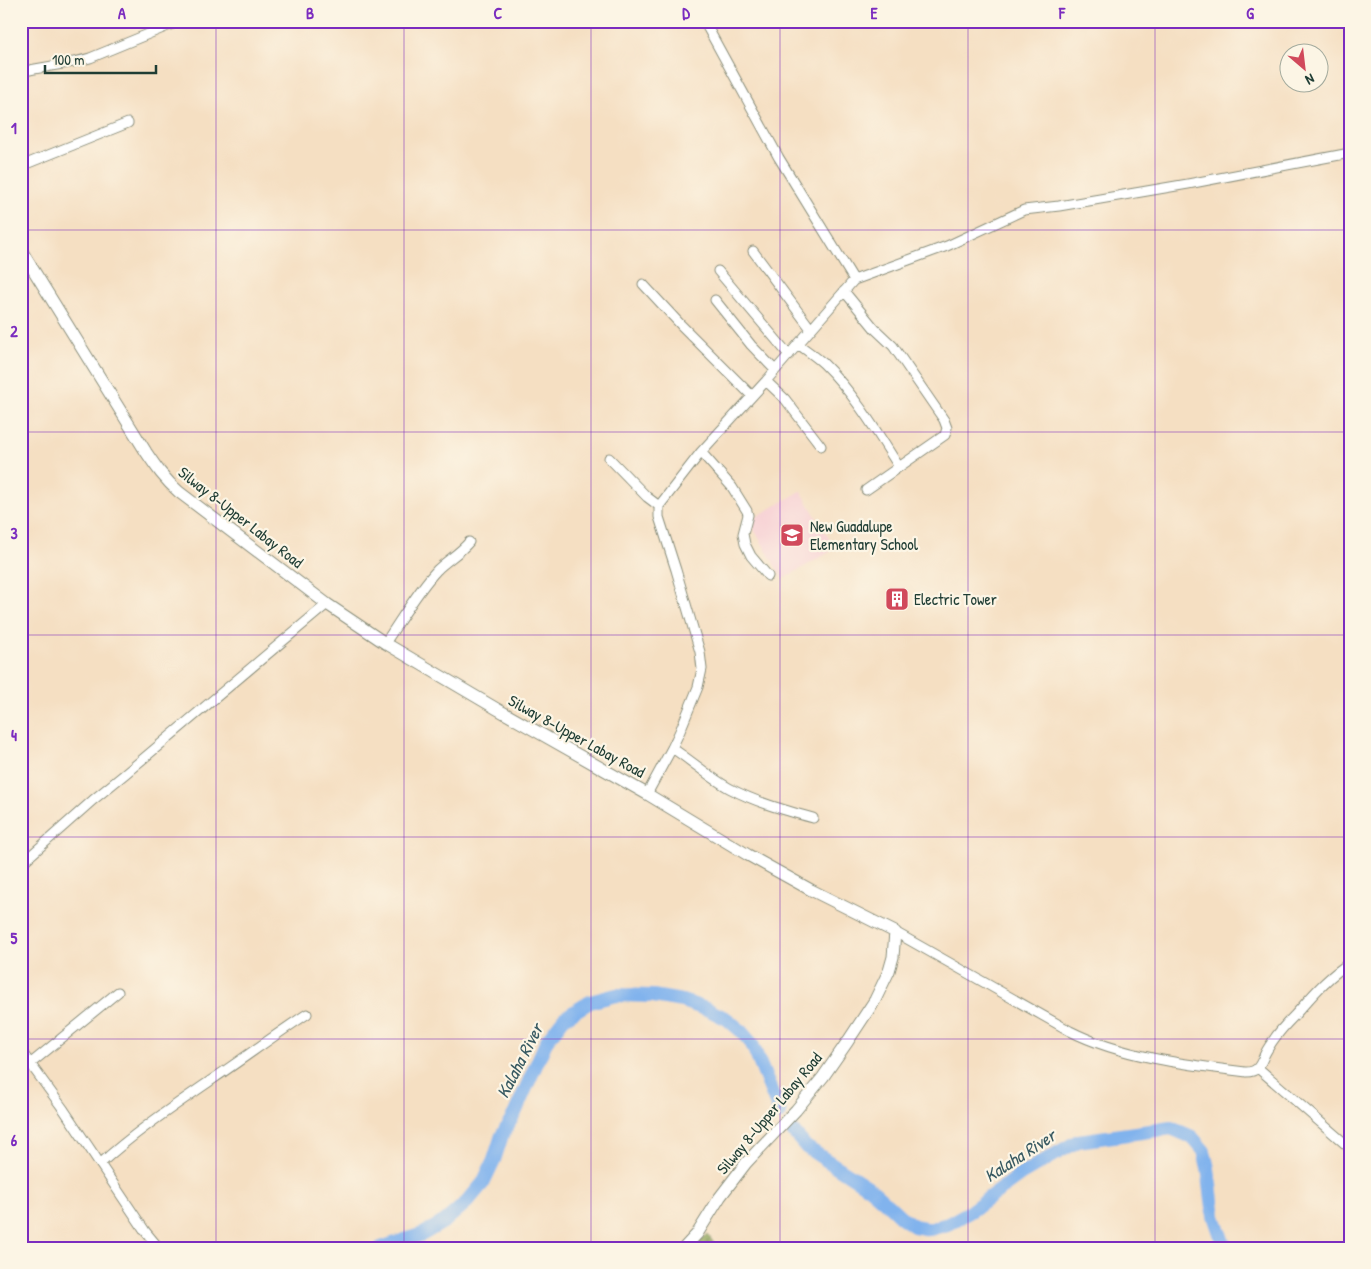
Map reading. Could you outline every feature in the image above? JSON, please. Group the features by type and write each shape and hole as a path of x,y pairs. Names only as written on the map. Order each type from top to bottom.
{"main road":[{"name":"Silway 8-Upper Labay Road","path":"21,250 146,452 168,482 207,514 326,604 385,643 497,710 796,882 895,932 893,957 889,971 875,1000 848,1041 796,1110 746,1163 720,1197 697,1234 684,1248"}],"street":[{"path":"21,72 90,58 180,21"},
{"path":"704,21 780,158 854,280"},
{"path":"21,166 128,123"},
{"path":"646,794 672,748 698,687 702,669 700,652 658,517 659,506 701,452 854,280 947,246 1024,210 1059,206 1188,184 1350,153"},
{"path":"753,251 812,328"},
{"path":"718,271 788,355"},
{"path":"643,284 752,396"},
{"path":"844,292 893,346 946,424 947,432 943,437 866,490"},
{"path":"715,300 751,345 775,370"},
{"path":"798,344 825,364 866,415 899,467"},
{"path":"766,381 784,399 821,446"},
{"path":"701,452 732,487 746,511 748,515 744,534 745,544 751,556 768,576"},
{"path":"608,458 647,497 659,506"},
{"path":"385,643 437,571 469,542"},
{"path":"21,864 93,800 326,604"},
{"path":"672,748 729,788 770,806 812,818"},
{"path":"895,932 1092,1042 1185,1064 1246,1072 1251,1072 1261,1065 1267,1049 1275,1037 1319,988 1350,963"},
{"path":"30,1064 118,992"},
{"path":"100,1164 137,1132 181,1100 307,1014"},
{"path":"21,1051 64,1110 145,1231 159,1248"},
{"path":"1258,1068 1350,1148"}],"shaded area":[{"name":"New Guadalupe Elementary School","path":"801,491 835,549 783,579 749,521"}],"green space":[{"path":"708,1235 717,1248 692,1248"}],"waterway":[{"name":"Kalaha River","path":"381,1248 423,1234 445,1221 467,1202 483,1183 494,1160 502,1135 515,1113 547,1040 564,1018 590,1002 616,995 653,996 682,1001 709,1010 727,1019 752,1044 780,1113"},
{"name":"Kalaha River","path":"790,1128 806,1147 868,1187 901,1217 914,1226 930,1229 948,1224 971,1211 1020,1175 1078,1141 1171,1128 1192,1137 1204,1151 1214,1216 1225,1248"}],"place":[{"name":"New Guadalupe Elementary School","path":"792,535"},
{"name":"Electric Tower","path":"897,599"}]}
